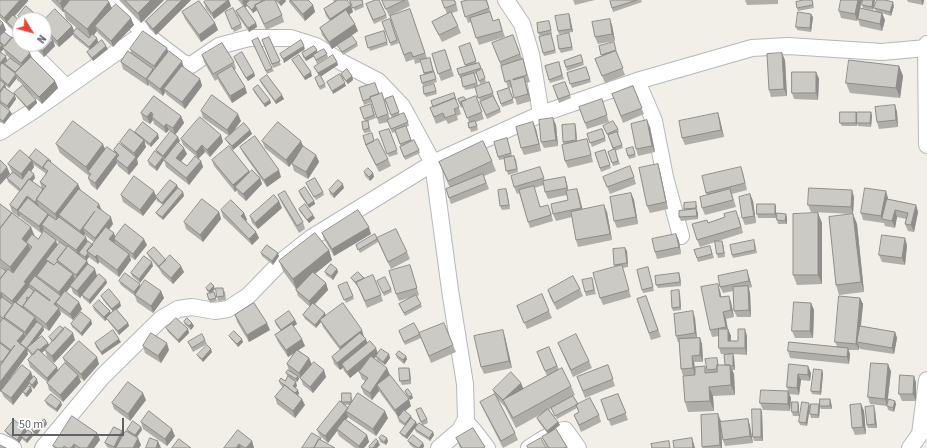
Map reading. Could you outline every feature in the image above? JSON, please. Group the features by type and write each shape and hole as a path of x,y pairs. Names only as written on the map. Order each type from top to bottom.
{"street":[{"path":"113,0 144,32 183,63 191,65 220,46 249,38 291,38 316,46 343,63 378,81 402,106 433,163 450,290 465,384 465,421 460,430 439,448"},
{"path":"506,0 522,24 531,54 541,114"},
{"path":"0,20 12,33"},
{"path":"0,132 144,32"},
{"path":"43,448 102,377 162,319 178,309 192,307 215,311 228,309 248,296 282,261 311,238 433,163 541,114 637,81 752,48 788,46 882,52 926,46 927,145"},
{"path":"31,52 66,87"},
{"path":"637,81 654,122 665,177 681,236"},
{"path":"910,448 920,434 927,380"},
{"path":"465,421 488,448"},
{"path":"529,448 561,430 565,430 578,448"},
{"path":"0,442 13,448"}],"building":[{"path":"0,0 20,0 4,18 0,14"},
{"path":"70,0 107,0 109,2 87,29 63,9"},
{"path":"125,0 151,0 138,13"},
{"path":"168,0 182,0 153,29 146,21"},
{"path":"206,0 228,0 212,13 204,2"},
{"path":"250,0 263,0 255,5 252,10 246,4"},
{"path":"266,0 275,0 282,15 264,24 255,5"},
{"path":"291,0 308,0 313,5 303,14"},
{"path":"338,0 347,0 351,5 330,19 324,9"},
{"path":"350,0 362,0 363,4 353,8"},
{"path":"379,0 386,15 373,20 366,4"},
{"path":"382,0 405,0 386,9"},
{"path":"442,0 454,0 456,4 445,8"},
{"path":"468,0 486,0 489,8 465,17 461,2"},
{"path":"611,0 637,0 612,8"},
{"path":"812,0 813,5 797,8 796,2"},
{"path":"841,0 858,0 855,14 839,11"},
{"path":"863,0 873,0 872,7 862,5"},
{"path":"877,0 893,2 890,12 874,8"},
{"path":"199,1 215,23 199,35 182,12"},
{"path":"116,4 131,18 111,41 95,26"},
{"path":"26,6 33,12 21,12"},
{"path":"244,6 256,23 248,28 236,11"},
{"path":"233,8 241,24 232,29 225,12"},
{"path":"860,8 882,13 880,24 858,19"},
{"path":"55,9 72,26 57,41 52,36 52,12"},
{"path":"410,9 425,53 413,57 411,52 404,55 390,16"},
{"path":"346,10 355,24 329,42 320,28"},
{"path":"451,12 458,26 439,35 432,22"},
{"path":"490,12 493,21 499,19 502,31 476,38 470,18"},
{"path":"798,12 811,14 810,28 796,27"},
{"path":"569,14 571,29 558,31 555,16"},
{"path":"12,16 12,27 7,22"},
{"path":"390,19 397,40 390,43 382,22"},
{"path":"610,19 612,34 595,37 592,22"},
{"path":"0,20 3,23 0,27"},
{"path":"549,21 551,30 538,33 537,23"},
{"path":"77,28 89,38 92,34 97,38 89,47 73,33"},
{"path":"143,31 167,48 154,66 130,49"},
{"path":"384,31 387,42 368,48 365,37"},
{"path":"4,32 12,38 5,46 0,42 0,36"},
{"path":"569,33 572,47 559,49 557,36"},
{"path":"551,34 555,50 543,53 539,37"},
{"path":"513,35 520,54 500,62 492,43"},
{"path":"352,36 357,43 342,52 337,45"},
{"path":"12,37 12,52 30,53 21,63 3,48"},
{"path":"269,37 280,61 272,64 262,40"},
{"path":"258,38 272,68 266,71 252,41"},
{"path":"102,40 106,46 92,58 87,52"},
{"path":"301,40 304,46 283,59 280,54"},
{"path":"614,42 616,50 601,55 599,46"},
{"path":"222,43 234,62 213,74 202,55"},
{"path":"470,43 476,61 465,65 459,47"},
{"path":"314,46 317,50 305,58 302,53"},
{"path":"324,49 327,54 316,60 313,55"},
{"path":"445,50 451,69 438,74 432,54"},
{"path":"128,51 153,69 146,79 121,62"},
{"path":"169,51 182,61 160,89 147,79"},
{"path":"616,51 623,68 602,76 595,59"},
{"path":"0,52 6,56 0,63"},
{"path":"242,52 254,73 246,78 234,57"},
{"path":"782,53 784,89 769,90 767,54"},
{"path":"299,55 311,72 304,77 292,60"},
{"path":"333,55 337,62 318,73 314,67"},
{"path":"581,55 583,62 566,67 564,61"},
{"path":"31,57 55,81 39,97 15,73"},
{"path":"10,58 21,66 15,72 5,64"},
{"path":"430,58 433,71 424,73 420,60"},
{"path":"523,59 527,75 513,80 524,77 528,94 514,98 510,80 505,82 501,66"},
{"path":"849,60 899,66 896,88 846,83"},
{"path":"559,62 562,75 549,80 545,66"},
{"path":"2,63 16,74 8,85 0,78 0,66"},
{"path":"479,63 481,68 459,75 457,69"},
{"path":"182,66 200,79 182,102 164,89"},
{"path":"232,66 245,87 230,96 217,75"},
{"path":"586,67 590,79 570,84 567,73"},
{"path":"347,69 352,76 346,81 341,74"},
{"path":"482,69 485,78 479,81 476,72"},
{"path":"434,72 436,79 422,83 420,76"},
{"path":"792,72 816,72 816,93 792,93"},
{"path":"474,73 477,83 463,87 461,77"},
{"path":"340,74 345,83 332,91 327,82"},
{"path":"267,75 282,95 275,101 260,80"},
{"path":"320,75 325,84 319,87 315,78"},
{"path":"0,80 5,84 0,91"},
{"path":"489,82 493,93 478,98 475,87"},
{"path":"565,82 570,95 558,99 553,86"},
{"path":"375,83 379,94 363,101 359,88"},
{"path":"434,84 436,91 424,94 423,87"},
{"path":"23,85 36,100 27,107 14,93"},
{"path":"258,85 270,100 264,104 253,89"},
{"path":"633,86 642,108 621,116 612,94"},
{"path":"4,87 15,95 7,106 0,101 0,93"},
{"path":"509,88 513,99 501,104 497,92"},
{"path":"382,93 388,114 377,118 370,97"},
{"path":"454,93 456,100 455,98 433,107 431,101"},
{"path":"212,95 238,114 227,130 201,111"},
{"path":"154,96 181,116 173,128 166,124 164,127 152,117 153,114 151,112 147,117 141,113"},
{"path":"393,96 399,112 391,115 385,99"},
{"path":"476,96 482,112 467,118 461,102"},
{"path":"493,96 500,109 486,115 480,102"},
{"path":"464,97 466,100 460,104 458,99"},
{"path":"455,98 459,107 454,109 456,114 445,118 443,113 434,117 430,108"},
{"path":"602,99 607,115 585,123 579,107"},
{"path":"0,103 10,111 3,121 0,119"},
{"path":"371,104 374,115 364,119 360,108"},
{"path":"895,105 896,120 877,122 875,107"},
{"path":"840,112 856,112 856,123 840,123"},
{"path":"857,112 871,112 870,123 857,123"},
{"path":"404,113 408,122 391,129 387,120"},
{"path":"718,113 721,130 682,138 679,121"},
{"path":"200,117 221,135 207,150 202,145 196,152 181,139"},
{"path":"553,118 556,140 541,142 539,120"},
{"path":"647,120 652,146 636,149 631,124"},
{"path":"73,121 103,144 86,167 56,144"},
{"path":"368,121 369,128 363,130 362,122"},
{"path":"475,121 477,126 469,128 468,123"},
{"path":"613,121 618,129 607,134 603,126"},
{"path":"143,122 158,134 150,144 135,132"},
{"path":"278,122 301,141 286,160 262,141"},
{"path":"533,122 539,144 521,148 516,127"},
{"path":"244,123 250,130 232,146 225,139"},
{"path":"575,124 576,140 563,142 562,125"},
{"path":"406,126 411,140 400,144 395,130"},
{"path":"130,129 144,140 134,153 120,142"},
{"path":"389,129 397,150 387,154 379,132"},
{"path":"602,129 605,138 590,143 587,134"},
{"path":"171,131 178,137 163,156 156,150"},
{"path":"617,132 622,145 613,148 608,135"},
{"path":"372,133 374,141 366,145 363,136"},
{"path":"255,136 279,170 264,180 240,147"},
{"path":"507,138 511,153 498,157 494,142"},
{"path":"378,139 388,159 376,165 366,145"},
{"path":"587,139 591,155 565,161 562,145"},
{"path":"414,140 419,150 404,157 400,147"},
{"path":"483,141 492,161 448,181 439,162"},
{"path":"178,142 184,148 176,158 187,166 195,156 201,161 186,178 164,160"},
{"path":"119,143 136,157 127,168 116,159 119,155 114,150"},
{"path":"229,146 249,171 233,185 212,160"},
{"path":"303,146 316,155 306,172 292,164"},
{"path":"107,147 117,154 95,183 88,178 91,174 88,172"},
{"path":"633,147 635,154 628,156 626,149"},
{"path":"36,149 51,161 50,162 48,160 43,167 44,169 29,158"},
{"path":"615,149 618,161 612,163 608,152"},
{"path":"20,150 32,160 21,174 8,164"},
{"path":"605,150 610,165 600,168 595,153"},
{"path":"155,151 163,157 155,167 148,161"},
{"path":"514,156 517,169 506,171 504,158"},
{"path":"0,160 7,167 0,175"},
{"path":"48,160 78,184 55,214 36,199 46,186 40,182 48,171 43,167"},
{"path":"658,164 666,202 647,206 639,168"},
{"path":"630,166 634,177 607,187 603,177"},
{"path":"540,167 544,178 514,187 511,176"},
{"path":"741,167 745,183 706,193 702,176"},
{"path":"368,168 373,173 369,177 364,172"},
{"path":"29,170 34,174 21,190 7,178 13,172 22,179"},
{"path":"252,170 260,178 243,194 235,187"},
{"path":"483,174 486,183 449,198 446,189"},
{"path":"134,176 154,191 140,210 121,195"},
{"path":"565,177 567,188 545,192 543,181"},
{"path":"315,178 323,192 314,197 306,183"},
{"path":"29,179 43,189 35,202 27,196 17,210 10,205"},
{"path":"170,180 177,185 162,203 156,197"},
{"path":"338,180 343,184 333,194 329,190"},
{"path":"534,186 540,207 548,205 551,215 528,222 519,190"},
{"path":"305,187 314,201 308,205 299,191"},
{"path":"178,188 183,192 162,217 156,213"},
{"path":"809,188 852,190 851,207 808,205"},
{"path":"865,188 886,191 881,216 861,213"},
{"path":"79,189 99,204 97,207 111,217 95,238 83,228 95,211 80,231 59,215"},
{"path":"506,189 509,205 500,206 498,190"},
{"path":"577,189 581,208 553,214 551,204 568,200 566,191"},
{"path":"730,189 733,200 702,208 700,197"},
{"path":"285,191 303,222 297,226 278,195"},
{"path":"631,193 636,217 614,221 610,197"},
{"path":"750,194 754,216 742,218 739,197"},
{"path":"274,195 279,201 255,223 250,216"},
{"path":"28,198 48,214 39,226 18,211"},
{"path":"202,199 219,212 200,235 184,222"},
{"path":"887,199 916,205 911,225 905,224 908,213 895,210 892,221 882,219"},
{"path":"231,200 244,213 241,216 256,232 249,239 221,210"},
{"path":"696,202 696,208 684,209 684,203"},
{"path":"0,204 12,213 0,228"},
{"path":"305,204 313,215 307,220 299,209"},
{"path":"757,204 775,204 775,214 757,214"},
{"path":"604,205 610,234 576,240 571,212"},
{"path":"696,209 697,216 679,217 679,211"},
{"path":"358,210 369,227 332,249 322,233"},
{"path":"736,211 741,227 697,240 692,224 707,220 708,223 725,217 724,214"},
{"path":"12,213 31,227 22,239 28,244 10,267 0,259 0,229"},
{"path":"777,213 786,214 785,221 777,220"},
{"path":"818,213 818,275 793,275 793,214"},
{"path":"853,214 861,282 836,285 829,217"},
{"path":"49,215 56,220 59,217 86,237 76,250 42,225"},
{"path":"125,224 144,239 133,254 114,239"},
{"path":"106,227 114,233 109,239 129,254 117,270 97,255 95,257 87,251"},
{"path":"396,229 407,252 388,262 377,238"},
{"path":"44,231 56,240 24,282 26,283 12,301 1,292 0,294 0,279 8,269 13,273 32,247 26,242 32,234 38,239"},
{"path":"315,233 329,250 293,279 279,261"},
{"path":"375,234 377,239 358,250 356,245"},
{"path":"676,234 679,247 655,252 652,239"},
{"path":"882,235 905,238 902,258 879,255"},
{"path":"754,240 755,250 732,255 730,245"},
{"path":"88,241 93,245 87,251 88,253 85,257 79,253"},
{"path":"715,241 722,241 724,253 717,254"},
{"path":"60,242 67,247 57,260 58,262 54,265 46,260"},
{"path":"267,245 278,253 272,261 261,253"},
{"path":"68,246 87,261 76,275 57,260"},
{"path":"710,246 712,254 697,258 694,250"},
{"path":"154,247 166,260 159,266 147,253"},
{"path":"625,248 627,263 614,265 613,249"},
{"path":"170,255 181,266 171,278 159,267"},
{"path":"144,256 152,262 139,279 131,273"},
{"path":"48,261 54,265 57,262 73,274 59,292 37,276"},
{"path":"88,264 95,269 77,291 70,286"},
{"path":"331,264 337,269 331,276 325,272"},
{"path":"410,265 417,288 396,294 389,271"},
{"path":"622,265 629,290 600,298 593,273"},
{"path":"0,267 6,271 0,279"},
{"path":"648,267 653,287 642,290 637,270"},
{"path":"747,270 749,281 720,287 718,276"},
{"path":"313,272 326,283 309,301 296,290"},
{"path":"358,272 364,278 356,282 357,284 351,278"},
{"path":"125,273 140,284 134,292 119,281"},
{"path":"679,273 680,282 656,285 655,276"},
{"path":"99,274 106,280 89,300 82,295"},
{"path":"373,275 381,295 365,301 356,282"},
{"path":"35,276 61,296 54,304 59,308 46,324 23,306 35,290 50,301 29,284"},
{"path":"573,276 580,289 554,303 548,290"},
{"path":"385,277 391,289 383,293 377,281"},
{"path":"592,278 594,290 585,292 582,280"},
{"path":"145,280 161,291 151,306 135,295"},
{"path":"347,282 353,296 344,300 338,286"},
{"path":"211,283 214,286 209,291 206,288"},
{"path":"718,284 720,297 729,296 731,310 723,312 726,327 710,330 701,287"},
{"path":"748,286 749,310 734,311 733,287"},
{"path":"29,287 34,291 29,298 27,297 27,300 23,306 24,308 16,303"},
{"path":"216,288 223,288 224,296 217,297"},
{"path":"109,289 120,302 112,309 101,296"},
{"path":"679,290 680,307 672,308 671,291"},
{"path":"65,291 79,302 70,314 56,303"},
{"path":"214,292 216,298 209,300 207,294"},
{"path":"542,294 549,311 524,323 517,306"},
{"path":"416,295 421,304 404,313 399,304"},
{"path":"646,296 658,330 649,333 637,299"},
{"path":"839,296 860,298 856,344 835,342"},
{"path":"2,297 13,305 4,319 0,316 0,300"},
{"path":"99,300 110,311 104,317 93,306"},
{"path":"15,302 35,317 25,332 4,317"},
{"path":"794,302 811,303 810,331 792,331"},
{"path":"254,303 267,323 247,335 235,315"},
{"path":"313,303 325,313 315,325 303,315"},
{"path":"343,303 362,330 340,347 320,320"},
{"path":"116,309 128,323 118,331 106,318"},
{"path":"289,311 295,320 281,330 275,321"},
{"path":"693,311 695,333 676,336 674,314"},
{"path":"81,312 91,320 81,333 71,324"},
{"path":"3,318 24,333 17,341 26,348 0,382 0,366 15,345 11,350 0,342 0,323"},
{"path":"176,318 188,329 178,340 166,328"},
{"path":"187,318 192,323 189,326 184,322"},
{"path":"37,322 43,326 26,349 20,344"},
{"path":"414,323 420,334 404,342 399,331"},
{"path":"444,323 453,345 429,356 419,333"},
{"path":"292,324 302,339 286,350 275,335"},
{"path":"60,326 64,329 53,341 49,337"},
{"path":"860,326 895,332 892,348 857,342"},
{"path":"65,327 73,333 52,356 45,350"},
{"path":"719,329 728,329 728,341 738,341 738,329 745,329 745,348 719,348"},
{"path":"113,330 119,339 101,352 95,343"},
{"path":"503,330 509,361 481,367 474,336"},
{"path":"234,331 242,339 237,344 229,336"},
{"path":"151,333 167,343 158,356 143,346"},
{"path":"360,333 366,339 337,363 332,357"},
{"path":"202,334 205,340 192,348 188,342"},
{"path":"576,334 589,361 571,370 558,343"},
{"path":"42,336 48,343 39,350 38,349 33,355 27,348"},
{"path":"700,338 700,355 692,356 693,368 681,369 679,339"},
{"path":"79,341 97,357 81,374 63,358"},
{"path":"370,341 376,348 347,372 342,364"},
{"path":"789,342 848,348 847,357 788,351"},
{"path":"0,343 10,351 2,362 0,361"},
{"path":"207,345 211,349 202,359 197,355"},
{"path":"549,347 557,366 545,371 537,352"},
{"path":"38,349 57,367 47,378 28,360"},
{"path":"381,349 389,354 383,362 376,356"},
{"path":"297,350 309,358 299,373 287,364"},
{"path":"399,351 406,356 403,360 396,355"},
{"path":"733,354 733,366 725,365 724,355"},
{"path":"371,356 387,368 370,393 361,387 368,378 359,372"},
{"path":"717,358 717,369 707,370 705,359"},
{"path":"314,362 324,370 310,387 300,378"},
{"path":"65,363 78,375 60,395 47,383"},
{"path":"871,363 888,364 885,399 868,397"},
{"path":"789,364 808,366 808,375 798,374 797,388 787,387"},
{"path":"22,365 31,372 11,398 1,391"},
{"path":"608,365 613,379 583,391 577,377"},
{"path":"717,365 730,365 731,385 709,387 710,401 685,402 683,376 695,375 695,367 705,366 705,373 717,372"},
{"path":"399,368 409,368 410,380 400,381"},
{"path":"562,368 571,386 513,418 503,400"},
{"path":"814,369 822,370 820,392 811,391"},
{"path":"288,370 298,376 296,379 286,373"},
{"path":"511,372 521,383 503,400 493,390"},
{"path":"390,375 409,399 395,410 377,385"},
{"path":"900,375 914,376 913,394 899,394"},
{"path":"34,376 37,379 32,385 29,382"},
{"path":"288,376 296,382 293,386 298,390 295,393 279,381 281,378 285,381"},
{"path":"128,382 143,393 128,414 112,403"},
{"path":"285,385 302,399 293,411 275,397"},
{"path":"28,386 31,387 26,394 23,392"},
{"path":"408,389 412,395 409,397 405,391"},
{"path":"761,390 788,391 788,404 760,403"},
{"path":"342,393 351,393 351,402 342,402"},
{"path":"358,393 385,411 373,429 346,411"},
{"path":"51,394 61,402 56,409 45,401"},
{"path":"495,394 515,433 501,441 480,402"},
{"path":"618,394 626,413 608,420 601,400"},
{"path":"573,396 578,404 555,416 551,408"},
{"path":"590,398 599,415 579,425 574,415 579,412 576,405"},
{"path":"820,399 830,399 830,406 820,406"},
{"path":"889,399 895,401 893,408 887,406"},
{"path":"340,401 348,408 325,436 317,430"},
{"path":"792,402 798,402 798,412 792,412"},
{"path":"802,402 809,403 806,423 799,422"},
{"path":"811,404 819,404 818,415 810,414"},
{"path":"861,404 863,427 852,428 850,405"},
{"path":"874,406 875,424 867,425 865,407"},
{"path":"421,408 427,419 421,422 416,410"},
{"path":"548,409 558,422 547,431 537,418"},
{"path":"752,409 761,409 761,437 753,437"},
{"path":"404,410 411,416 405,424 398,418"},
{"path":"149,411 172,429 165,439 141,422"},
{"path":"718,414 720,445 702,447 701,415"},
{"path":"72,416 97,433 87,448 80,448 74,444 71,448 64,446 63,448 57,448 53,446"},
{"path":"411,418 416,422 405,436 400,433"},
{"path":"44,419 46,421 43,425 41,423"},
{"path":"345,419 367,435 359,446 337,429"},
{"path":"748,419 750,436 723,440 720,422"},
{"path":"14,420 25,428 17,440 5,431"},
{"path":"133,421 141,427 135,435 127,430"},
{"path":"37,423 40,426 34,432 32,430"},
{"path":"419,423 433,432 429,438 415,429"},
{"path":"114,427 122,431 114,447 105,443"},
{"path":"473,428 485,447 462,448 456,438"},
{"path":"556,429 567,447 549,448 542,437"},
{"path":"28,430 32,433 26,440 22,437"},
{"path":"238,430 252,441 246,448 239,444 236,448 224,448"},
{"path":"126,431 138,438 133,448 116,448"},
{"path":"312,433 321,438 320,440 319,439 314,448 302,448"},
{"path":"382,435 387,438 384,442 379,438"},
{"path":"413,435 423,443 419,448 408,441"},
{"path":"150,438 158,441 156,448 146,448"},
{"path":"541,438 546,448 528,448 527,446"},
{"path":"692,438 693,448 674,448 673,441"},
{"path":"179,439 191,448 172,448"},
{"path":"319,439 335,448 314,448"},
{"path":"376,439 378,441 373,448 370,448 369,447"},
{"path":"669,441 670,448 652,448 651,444"}]}
